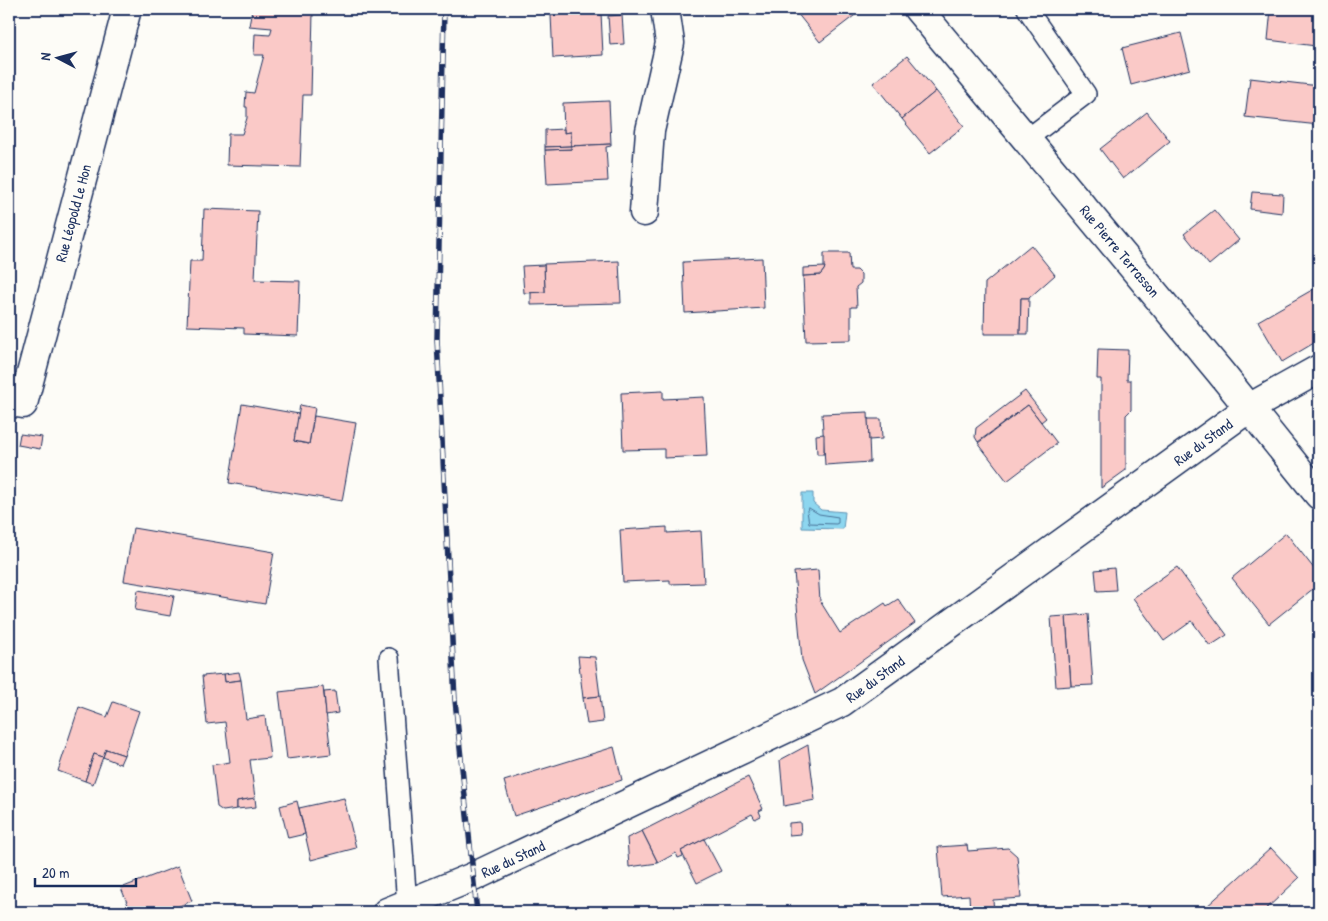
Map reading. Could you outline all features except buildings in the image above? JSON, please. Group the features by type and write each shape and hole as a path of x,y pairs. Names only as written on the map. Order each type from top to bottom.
{"street":[{"name":"Rue Léopold Le Hon","path":"9,402 23,404 127,9"},
{"path":"644,212 650,132 670,43 665,9"},
{"name":"Rue Pierre Terrasson","path":"918,9 1249,408 1319,496"},
{"name":"Rue du Stand","path":"397,909 473,878 842,702 1249,408 1319,369"}],"lane":[{"path":"1027,9 1086,94 1027,139"},
{"path":"389,658 397,909"}],"water":[{"path":"802,493 813,493 813,503 821,510 845,512 843,529 802,528"}],"railway":[{"path":"444,9 437,339 455,700 477,912"}]}
